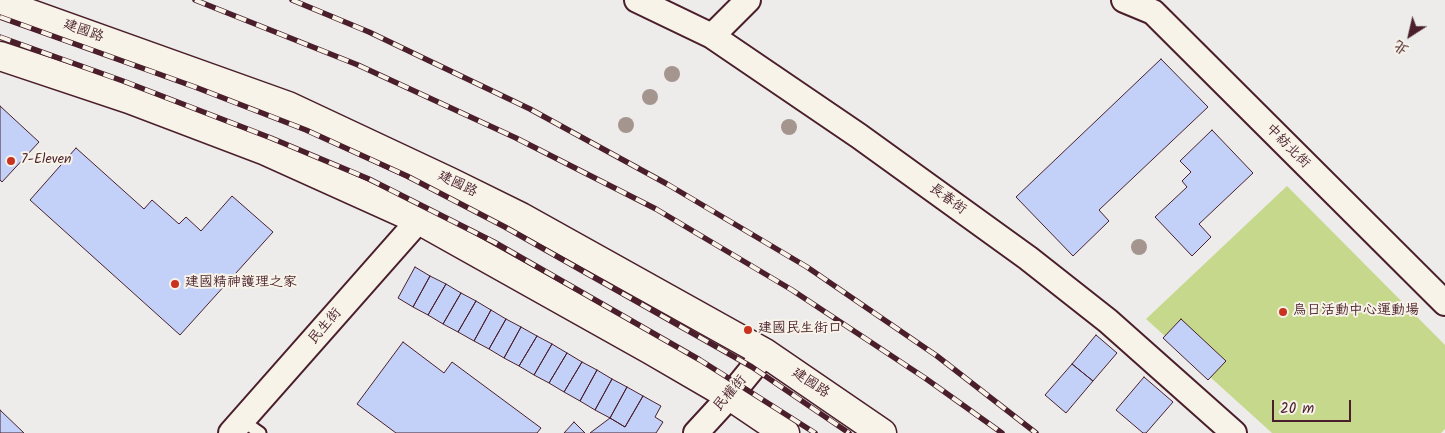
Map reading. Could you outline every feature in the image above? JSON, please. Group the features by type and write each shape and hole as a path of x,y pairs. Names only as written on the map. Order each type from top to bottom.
{"main road":[{"name":"建國路","path":"0,3 288,106 521,217 765,353 882,433"},
{"path":"0,56 129,99 266,152 419,220 730,396 785,433"}],"street":[{"name":"長春街","path":"637,0 712,36 859,136 1028,258 1108,321 1234,433"},
{"path":"712,36 748,0"},
{"name":"中紡北街","path":"1124,0 1153,12 1445,303"},
{"name":"民生街","path":"245,429 419,220"},
{"name":"民權街","path":"696,433 730,396 765,353"}],"green space":[{"name":"烏日活動中心運動場","path":"1287,186 1445,345 1445,429 1441,433 1272,433 1146,319"}],"building":[{"path":"1161,59 1208,107 1099,210 1109,221 1073,256 1016,197"},
{"name":"7-Eleven","path":"0,106 39,142 2,182 0,180"},
{"path":"1212,130 1253,173 1199,224 1211,237 1192,256 1155,217 1187,187 1182,181 1191,172 1180,161"},
{"name":"建國精神護理之家","path":"76,148 144,209 152,200 179,224 186,217 201,231 232,196 273,232 180,335 30,200"},
{"path":"415,267 430,276 413,307 398,298"},
{"path":"430,276 446,284 428,315 413,307"},
{"path":"446,284 461,293 443,324 428,315"},
{"path":"461,293 476,301 458,332 443,324"},
{"path":"476,301 491,310 474,341 458,332"},
{"path":"491,310 506,319 489,349 474,341"},
{"path":"506,319 521,327 504,358 489,349"},
{"path":"1181,319 1226,361 1208,380 1163,338"},
{"path":"521,327 537,336 519,366 504,358"},
{"path":"1096,335 1117,353 1093,381 1072,364"},
{"path":"537,336 552,344 534,375 519,366"},
{"path":"403,342 444,373 452,362 541,428 537,433 396,433 357,404"},
{"path":"552,344 567,353 549,383 534,375"},
{"path":"567,353 582,362 564,392 549,383"},
{"path":"582,362 597,370 580,401 564,392"},
{"path":"1072,364 1093,381 1066,413 1045,395"},
{"path":"597,370 612,379 595,410 580,401"},
{"path":"1144,377 1173,402 1146,433 1143,433 1116,410"},
{"path":"612,379 627,387 610,418 595,410"},
{"path":"627,387 643,396 625,427 610,418"},
{"path":"643,396 661,406 655,417 663,422 656,433 590,433 610,418 625,427"},
{"path":"0,410 24,433 0,433"},
{"path":"574,422 585,433 564,433"}],"railway":[{"path":"195,0 358,65 516,138 656,209 792,290 925,378 1002,433"},
{"path":"292,0 369,32 530,109 667,184 807,267 937,356 1036,433"},
{"path":"0,17 195,87 306,130 407,176 505,227 752,367 849,433"},
{"path":"0,37 123,81 271,138 369,179 494,242 700,360 815,433"}],"place":[{"name":"7-Eleven","path":"11,161"},
{"name":"建國精神護理之家","path":"175,284"},
{"name":"烏日活動中心運動場","path":"1283,312"},
{"name":"建國民生街口","path":"748,330"}]}
